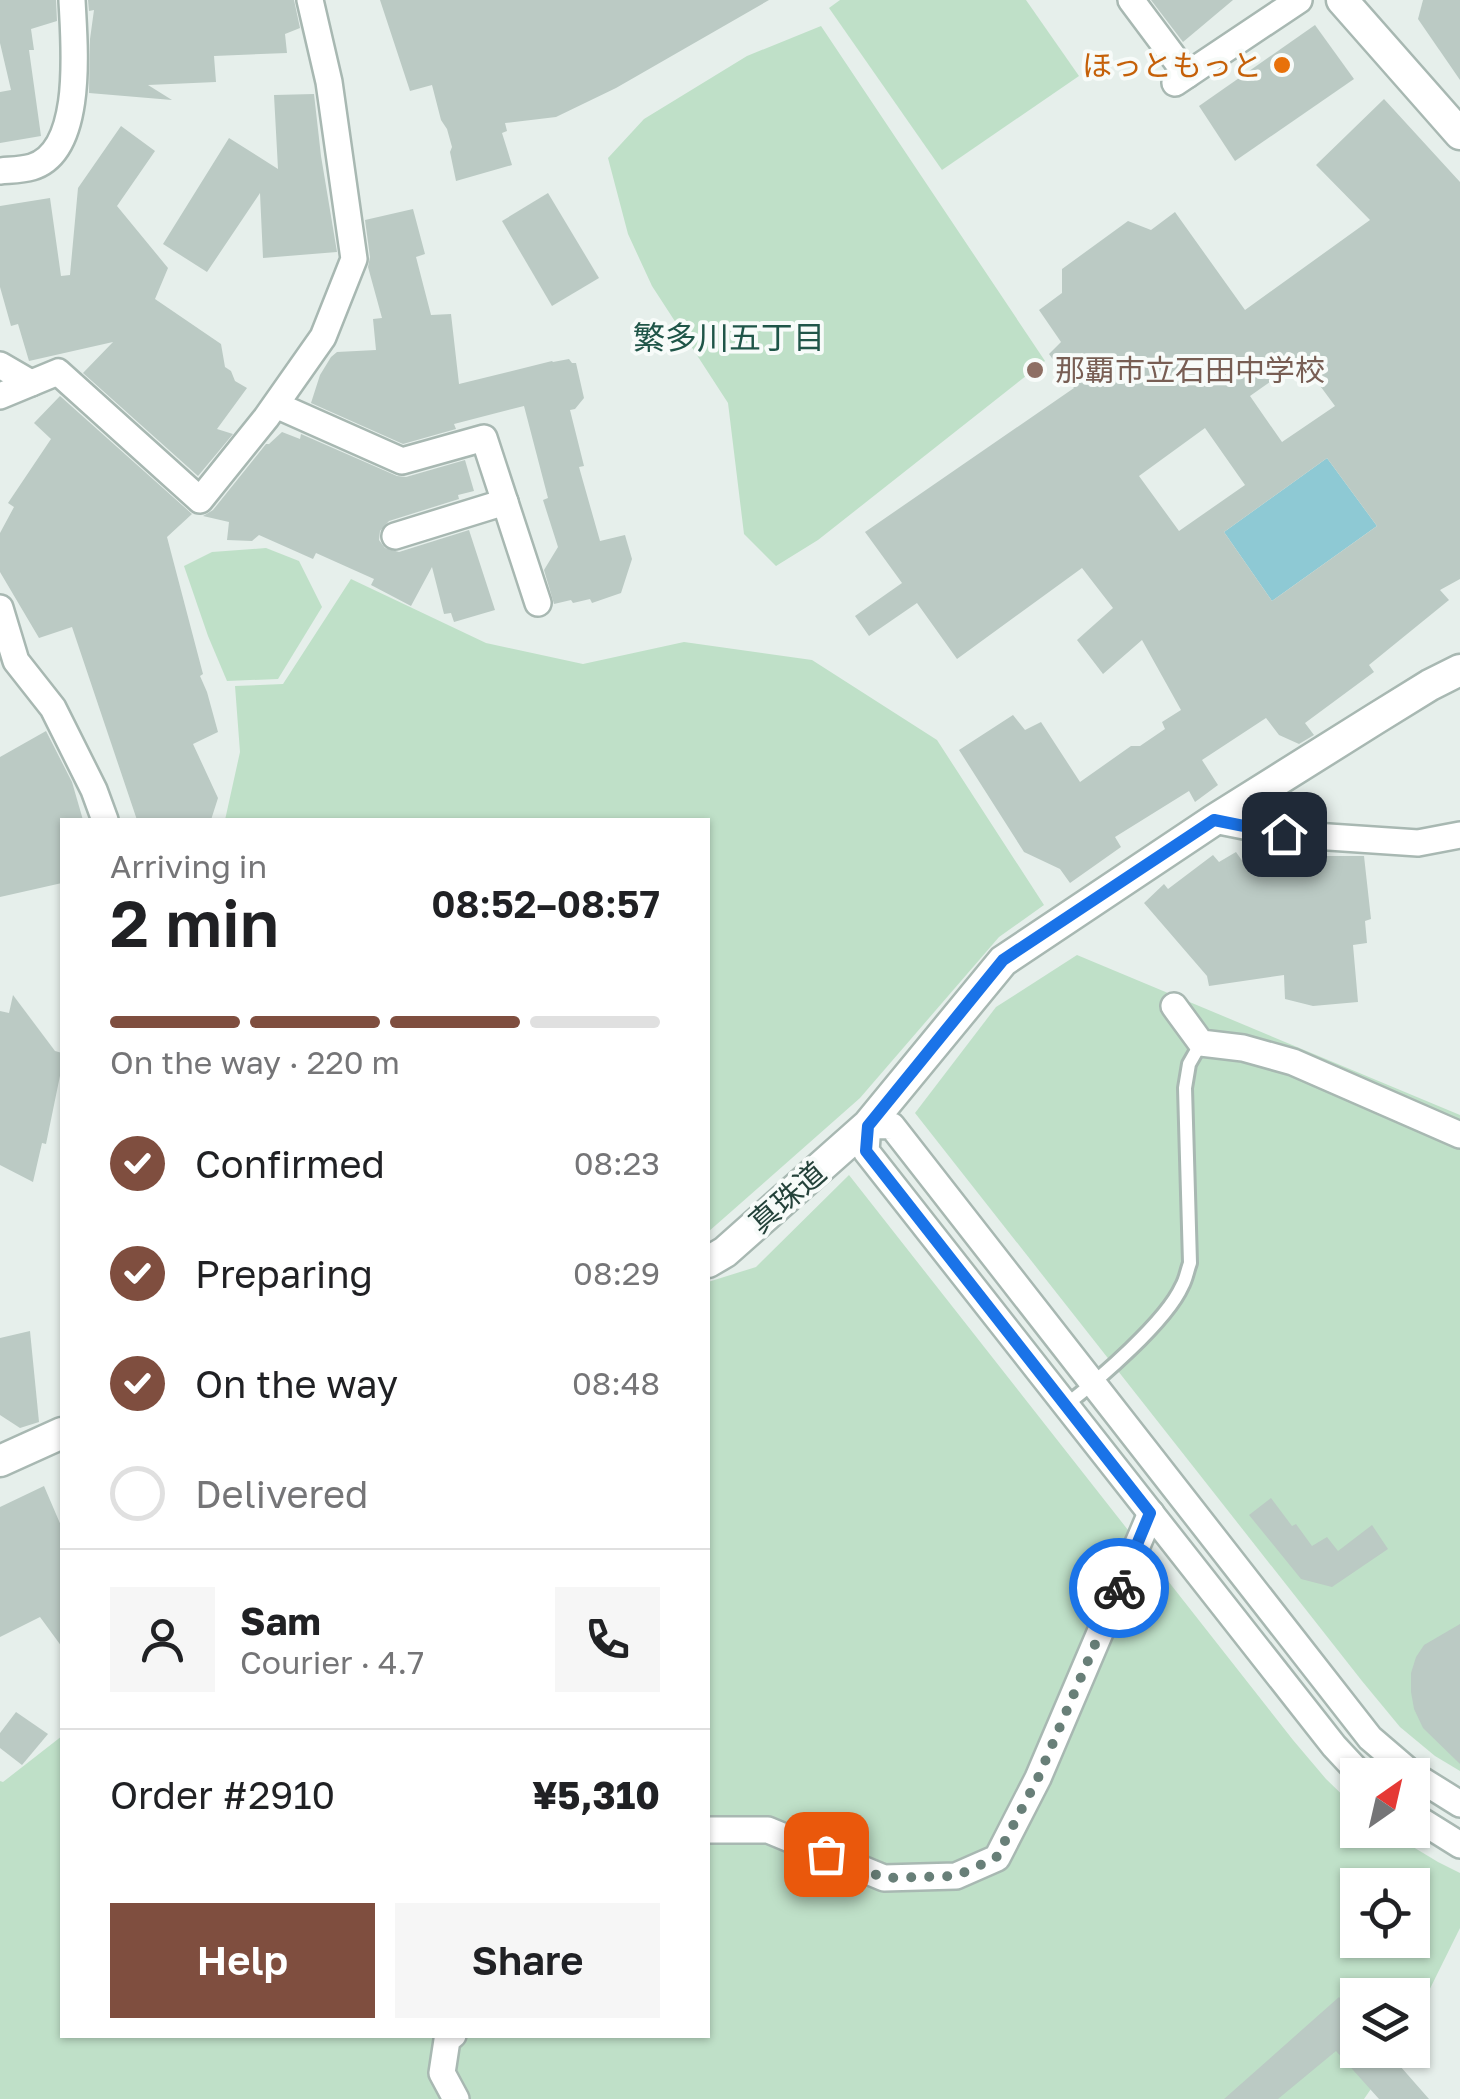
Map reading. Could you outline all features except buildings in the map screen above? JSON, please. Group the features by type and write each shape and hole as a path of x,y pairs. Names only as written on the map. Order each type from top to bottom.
{"street":[{"path":"0,171 34,167 58,148 70,112 75,62 72,0"},
{"path":"0,396 58,372 200,500 276,405 323,337 354,259 328,82 310,0"},
{"path":"1131,0 1181,79 1298,0"},
{"path":"1342,0 1456,121"},
{"path":"0,364 31,383"},
{"path":"276,405 402,462 484,438 538,603"},
{"path":"395,536 505,502"},
{"path":"0,608 16,661 53,708 104,818"},
{"name":"真珠道","path":"710,1261 725,1252 868,1126 1003,960 1214,820 1388,710 1460,670"},
{"path":"1214,820 1284,834 1418,843 1460,835"},
{"path":"1174,1006 1201,1043 1243,1048 1293,1062 1460,1135"},
{"path":"1345,1758 866,1151 868,1126 892,1126 1370,1738 1412,1774 1460,1804"},
{"path":"0,1462 60,1434"},
{"path":"710,1830 768,1830 884,1878 956,1876 996,1858 1038,1778 1150,1513"},
{"path":"1430,1826 1460,1845"},
{"path":"449,2038 442,2073 456,2099"}],"lane":[{"path":"1066,1405 1165,1313 1182,1287 1190,1263 1185,1088 1189,1064 1201,1043"}],"green space":[{"path":"840,0 1026,0 1079,76 942,170 829,8"},
{"path":"821,26 1045,361 818,540 776,566 744,534 728,403 652,286 628,234 608,158 644,119 747,56"},
{"path":"266,548 299,561 322,607 278,679 227,681 184,566 212,552"},
{"path":"351,579 486,643 583,664 684,642 812,660 937,740 1044,905 999,937 860,1098 710,1230 710,818 225,818 240,752 235,686 283,684"},
{"path":"1077,955 1460,1115 1460,1771 1400,1727 915,1113 996,1007"},
{"path":"849,1175 1293,1740 1340,1793 1340,1848 1415,1848 1460,1873 1460,1928 1430,1989 1430,1978 1340,1978 1340,2068 1386,2068 1364,2099 0,2099 0,1781 60,1738 60,2038 710,2038 710,1281 756,1267"}],"water":[{"path":"1327,458 1377,526 1272,601 1224,532"}],"way so far":[{"path":"826,1854 884,1878 956,1876 996,1858 1038,1778 1119,1588"}],"place":[{"name":"ほっともっと","path":"1282,65"},
{"name":"那覇市立石田中学校","path":"1035,370"}],"district":[{"name":"繁多川五丁目","path":"729,337"}],"route":[{"path":"1119,1588 1150,1513 866,1151 868,1126 1003,960 1214,820 1284,834"}]}
